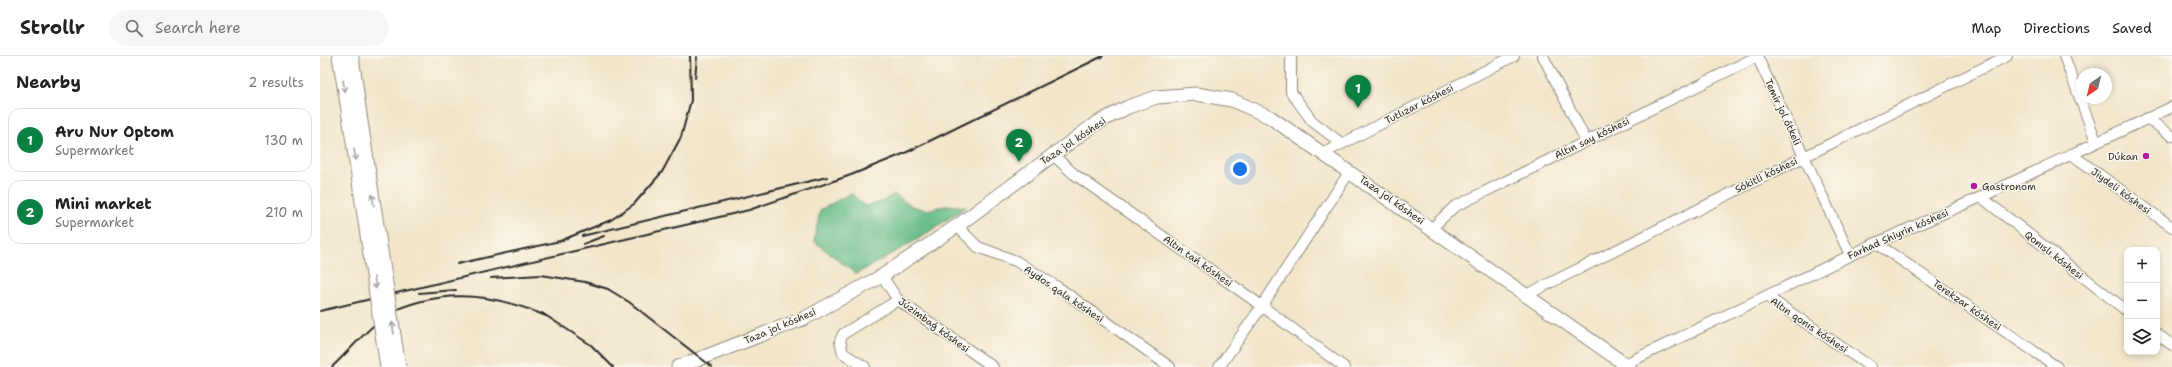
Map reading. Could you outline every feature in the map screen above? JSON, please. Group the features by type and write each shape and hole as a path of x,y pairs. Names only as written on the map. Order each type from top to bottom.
{"main road":[{"path":"339,56 355,115 399,367"},
{"path":"352,56 355,115 387,367"},
{"name":"Taza jol kóshesi","path":"678,367 804,318 882,276 957,226 1052,154 1095,124 1128,107 1156,97 1196,94 1232,100 1270,117 1526,294 1624,366"}],"street":[{"path":"1292,56 1291,92 1312,121 1341,143"},
{"name":"Tutlızar kóshesi","path":"1324,153 1514,56"},
{"path":"1543,56 1586,141"},
{"name":"Altın say kóshesi","path":"1432,228 1454,207 1758,56"},
{"name":"Temir jol ótkeli","path":"1758,56 1850,255"},
{"name":"Sókitli kóshesi","path":"1526,294 2007,56"},
{"path":"2064,56 2096,141"},
{"name":"Farhad Shiyrin kóshesi","path":"1624,366 1876,242 1981,197 2096,141 2172,107"},
{"path":"2147,118 2172,136"},
{"name":"Altın tań kóshesi","path":"1052,154 1074,174 1262,306 1344,367"},
{"name":"Jiydeli kóshesi","path":"2071,154 2172,227"},
{"path":"1219,367 1262,306 1350,171"},
{"name":"Qonıslı kóshesi","path":"1981,197 2124,309"},
{"name":"Aydos qala kóshesi","path":"957,226 978,247 1022,265 1059,288 1170,367"},
{"name":"Terekzar kóshesi","path":"1876,242 2056,367"},
{"name":"Júzimbaǵ kóshesi","path":"882,276 898,300 993,367"},
{"name":"Altın qonıs kóshesi","path":"1766,296 1871,367"},
{"path":"864,367 843,353 840,341 843,334 898,300"},
{"path":"2160,336 2172,345"}],"green space":[{"path":"851,193 865,206 881,202 894,194 912,206 926,210 949,205 966,207 918,239 856,274 814,241 820,210"}],"railway":[{"path":"457,264 560,241 611,220 634,204 662,172 681,137 691,100 690,56"},
{"path":"320,311 749,210 851,175 903,154 1103,56"},
{"path":"695,78 697,57"},
{"path":"582,236 827,177"},
{"path":"583,244 604,236"},
{"path":"491,278 541,275 585,282 608,289 629,302 712,367"},
{"path":"419,293 456,290"},
{"path":"332,367 364,334 385,316 393,311 422,301 454,296 470,296 516,305 546,316"},
{"path":"542,313 591,345 613,367"}],"place":[{"name":"Aru Nur Optom","path":"1358,108"},
{"name":"Dúkan","path":"2146,156"},
{"name":"Mini market","path":"1019,162"},
{"name":"Gastronom","path":"1974,186"}]}
